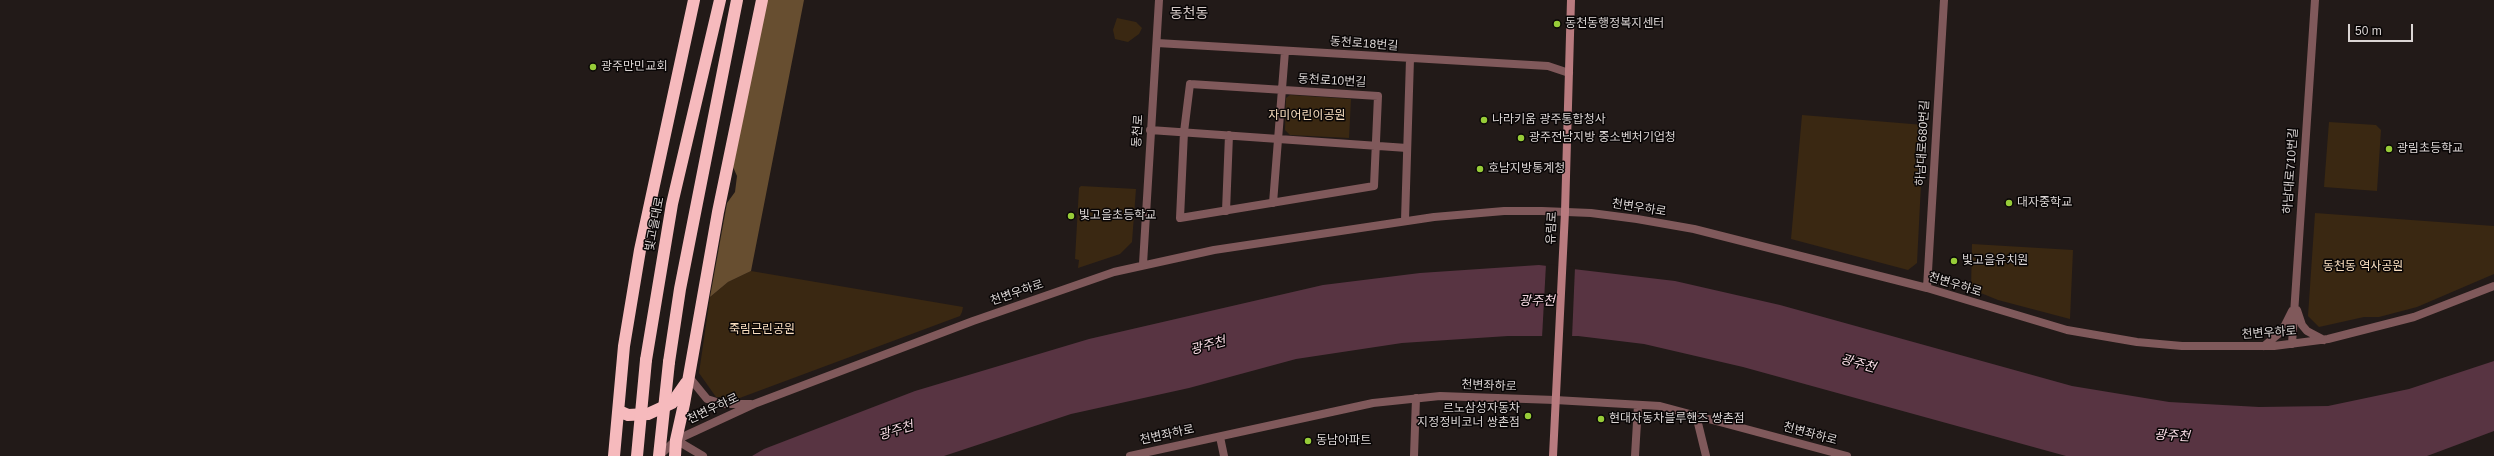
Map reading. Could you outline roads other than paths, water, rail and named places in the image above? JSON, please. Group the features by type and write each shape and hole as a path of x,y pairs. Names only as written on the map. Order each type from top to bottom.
{"highway":[{"path":"614,456 624,346 640,250 694,0"},
{"name":"빛고을대로","path":"637,456 646,360 672,204 720,0"},
{"path":"659,456 668,362 680,289 737,0"},
{"path":"733,18 741,0"},
{"path":"675,456 676,440 689,377 718,212 762,0"},
{"path":"619,411 628,416 648,414 672,403 681,392 689,377"}],"street":[{"name":"동천로","path":"1143,264 1159,0"},
{"name":"유림로","path":"1553,456 1565,212 1571,0"},
{"name":"하남대로680번길","path":"1927,288 1944,0"},
{"name":"하남대로710번길","path":"2292,344 2315,0"},
{"name":"동천로18번길","path":"1157,43 1548,66 1569,72"},
{"name":"동천로10번길","path":"1273,203 1285,51"},
{"path":"1405,220 1410,59"},
{"name":"동천로10번길","path":"1190,84 1378,96 1374,186 1180,218 1184,132 1190,84"},
{"path":"1150,130 1407,148"},
{"path":"1226,211 1229,135"},
{"name":"천변우하로","path":"659,456 676,440 754,404 973,321 1114,272 1143,264 1405,220 1504,211 1565,212 1617,216 1694,229 1927,288 2067,330 2156,344 2205,348 2264,346 2325,340 2414,318 2494,286"},
{"path":"2295,303 2302,325 2312,334 2325,340"},
{"path":"2264,346 2282,331 2295,303"},
{"path":"689,377 707,399 723,404 754,404"},
{"name":"천변좌하로","path":"1130,456 1367,404 1440,396 1555,400 1660,406 1847,456"},
{"path":"1414,456 1416,398"},
{"path":"1635,456 1638,405"},
{"path":"1696,415 1706,456"},
{"path":"1220,437 1224,456"},
{"path":"676,440 702,455"}],"water":[{"name":"광주천","path":"1539,265 1675,281 1780,305 2072,386 2169,402 2259,407 2328,406 2409,389 2494,361 2494,431 2427,456 2066,456 1743,367 1644,344 1578,336 1508,336 1402,343 1296,359 1189,388 1071,414 944,456 752,456 764,449 915,391 1089,339 1323,285 1420,273"}],"place":[{"name":"동천동행정복지센터","path":"1557,24"},
{"name":"광주만민교회","path":"593,67"},
{"name":"나라키움 광주통합청사","path":"1484,120"},
{"name":"광주전남지방 중소벤처기업청","path":"1521,138"},
{"name":"광림초등학교","path":"2389,149"},
{"name":"호남지방통계청","path":"1480,169"},
{"name":"대자중학교","path":"2009,203"},
{"name":"빛고을초등학교","path":"1071,216"},
{"name":"빛고을유치원","path":"1954,261"},
{"name":"르노삼성자동차 지정정비코너 쌍촌점","path":"1528,416"},
{"name":"현대자동차블루핸즈 쌍촌점","path":"1601,419"},
{"name":"동남아파트","path":"1308,441"}],"district":[{"name":"동천동","path":"1189,14"}],"park label":[{"name":"자미어린이공원","path":"1307,116"},
{"name":"동천동 역사공원","path":"2363,267"},
{"name":"죽림근린공원","path":"762,330"}]}
